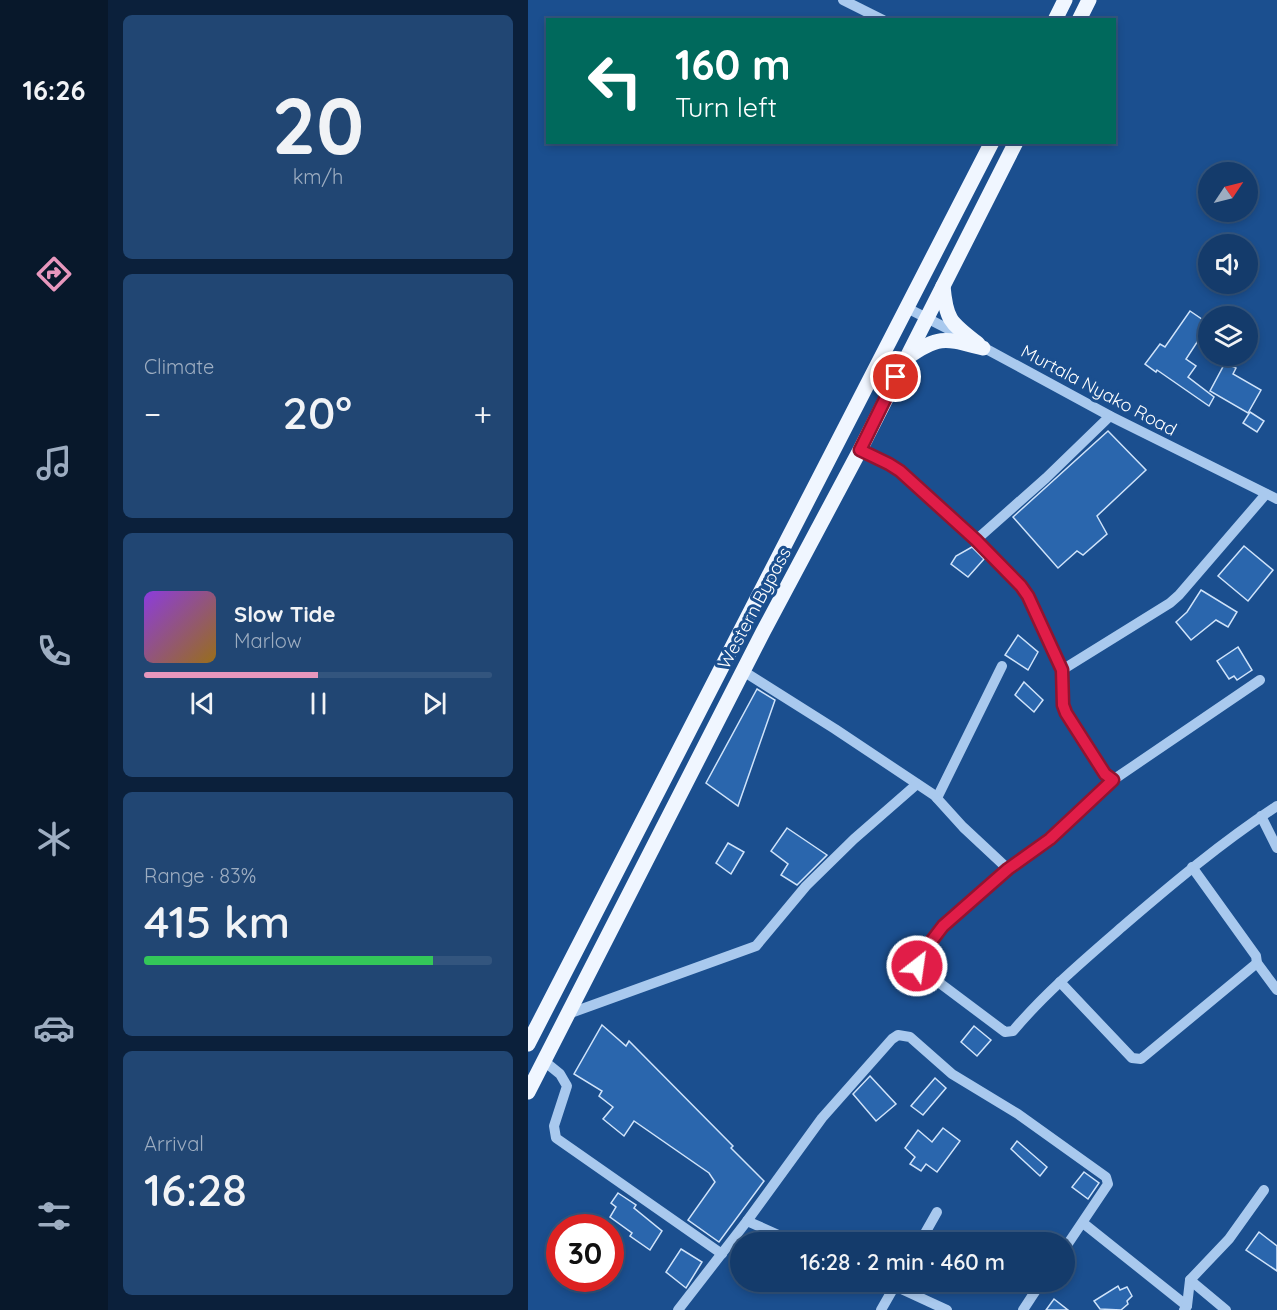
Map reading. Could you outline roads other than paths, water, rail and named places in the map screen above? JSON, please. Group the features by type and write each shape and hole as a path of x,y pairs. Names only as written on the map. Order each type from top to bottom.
{"main road":[{"path":"1056,18 1065,0"},
{"path":"1080,18 1089,0"},
{"name":"Western Bypass","path":"528,1044 991,144"},
{"name":"Western Bypass","path":"528,1092 743,671 860,450 1015,144"},
{"path":"943,285 945,307 952,323 983,348"},
{"path":"905,359 928,344 944,339 983,348"}],"street":[{"path":"843,0 879,18"},
{"name":"Murtala Nyako Road","path":"907,308 1110,416 1277,500"},
{"path":"976,540 1046,478 1110,416"},
{"path":"860,450 900,471 976,540 1025,591 1062,670 1063,705 1066,713 1105,774 1113,780"},
{"path":"1062,670 1170,603 1266,494"},
{"path":"937,798 1002,666"},
{"path":"743,671 835,729 937,798 963,827 1008,869"},
{"path":"1260,680 1113,780 1050,839 1008,869 943,926 917,960 917,966 1009,1033 1060,982 1191,867 1277,806"},
{"path":"568,1014 756,946 806,886 917,784"},
{"path":"1262,816 1277,848"},
{"path":"1191,867 1256,956 1257,963 1277,990"},
{"path":"1060,982 1132,1058 1141,1059 1257,963"},
{"path":"678,1310 822,1118 898,1035 910,1037 952,1074 1018,1114 1104,1174 1108,1184 1075,1234"},
{"path":"544,1061 560,1074 567,1086 554,1126 556,1138 722,1254"},
{"path":"1083,1223 1185,1308 1190,1281 1229,1239 1264,1190"},
{"path":"926,1232 937,1212"},
{"path":"747,1221 772,1232"},
{"path":"1190,1281 1226,1310"},
{"path":"881,1310 892,1292"},
{"path":"914,1292 947,1310"},
{"path":"1023,1310 1035,1292"}]}
